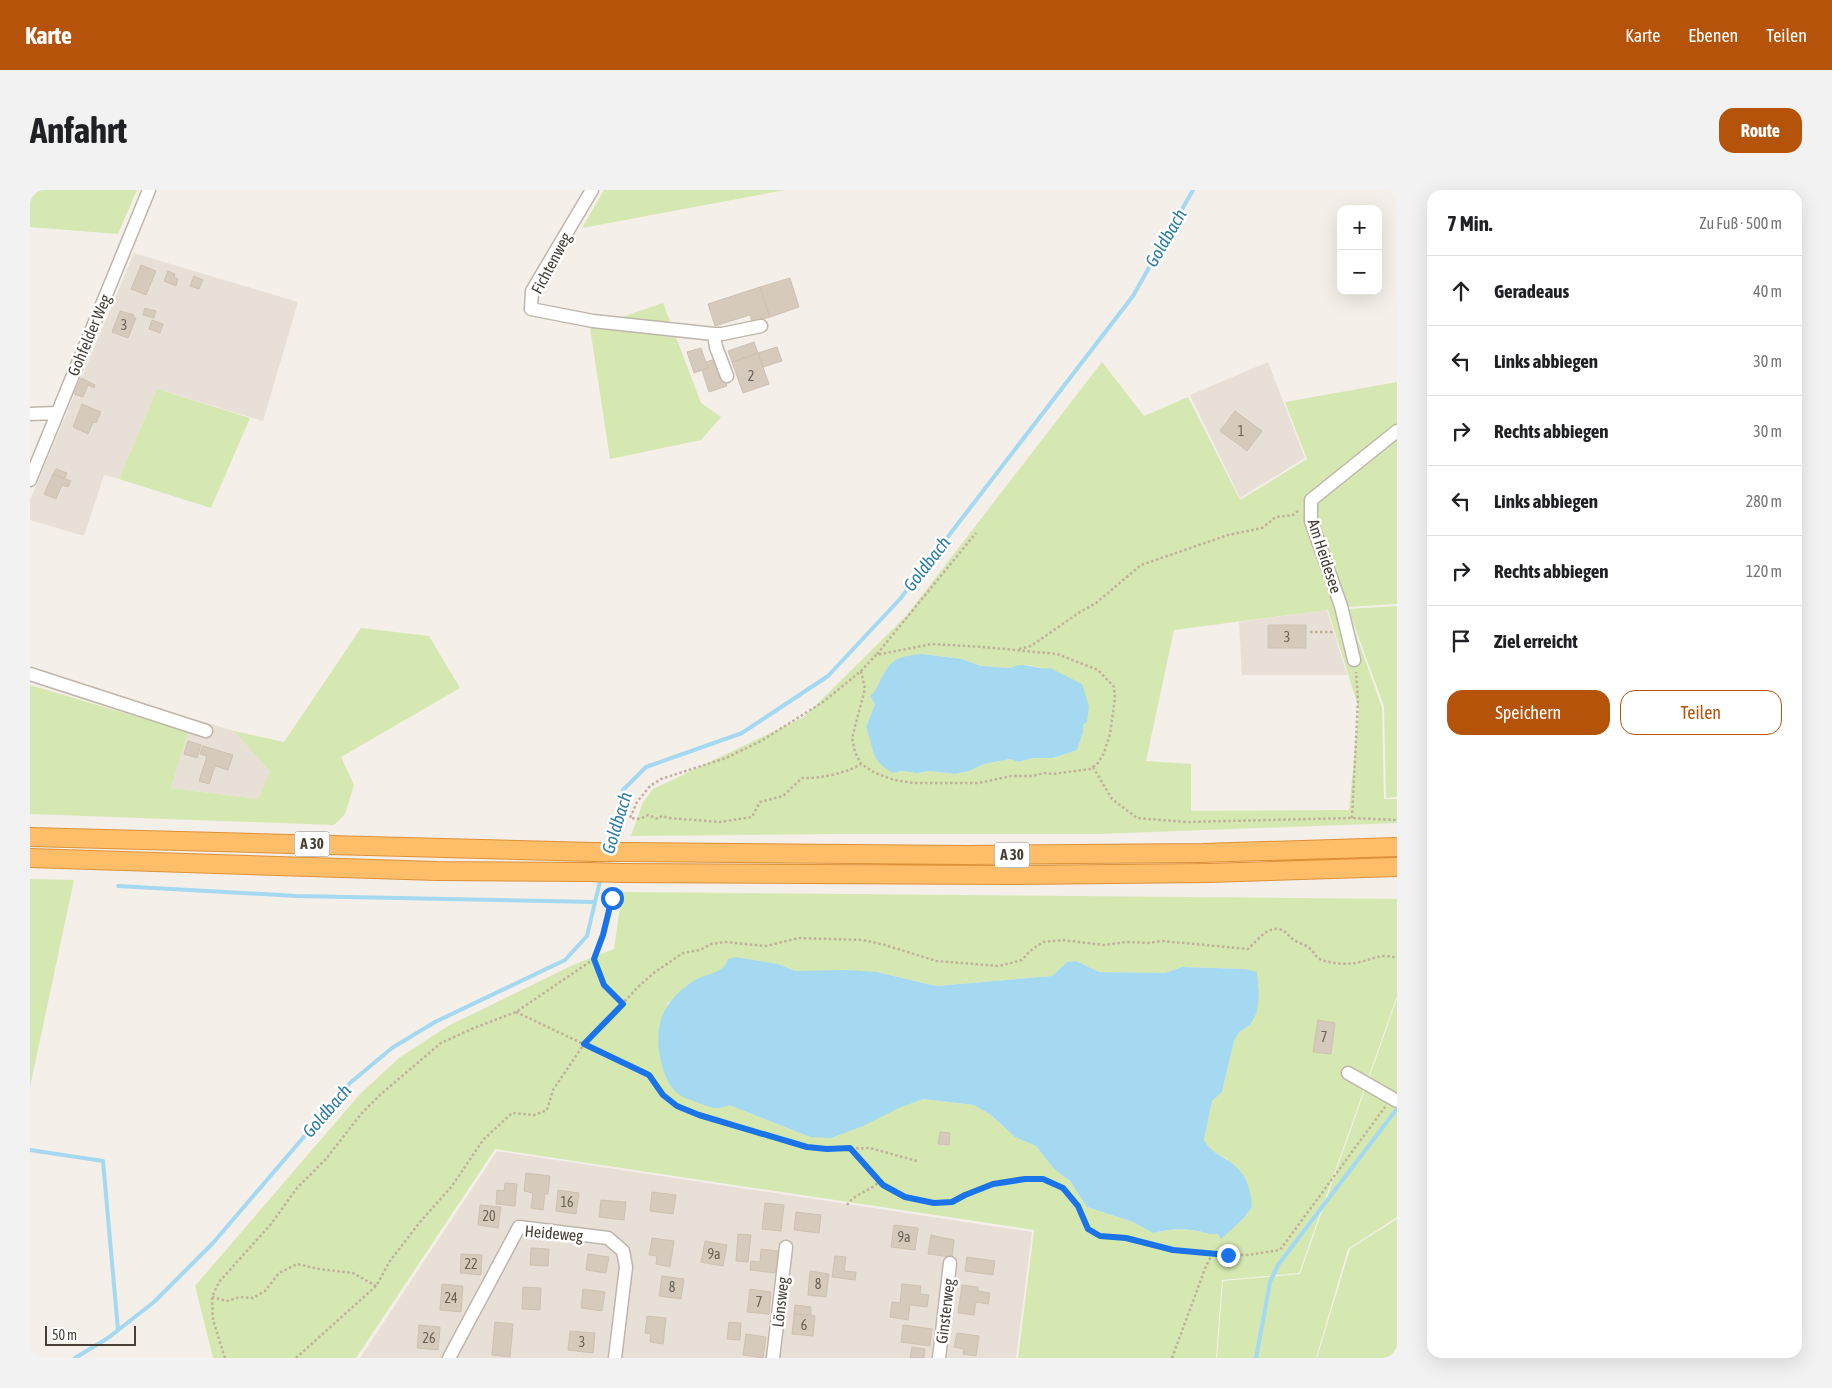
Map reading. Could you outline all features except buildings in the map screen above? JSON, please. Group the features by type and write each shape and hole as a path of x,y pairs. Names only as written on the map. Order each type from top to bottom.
{"highway":[{"name":"A 30","path":"30,837 594,852 968,855 1202,853 1397,847"},
{"name":"A 30","path":"30,858 427,870 809,875 1028,875 1397,867"}],"street":[{"name":"Gohfelder Weg","path":"30,480 149,190"},
{"name":"Fichtenweg","path":"592,190 532,291 531,309 593,321 714,334"},
{"path":"727,376 716,348 714,334 761,326"},
{"path":"30,414 56,413"},
{"name":"Am Heidesee","path":"1354,660 1341,606 1311,521 1311,500 1397,431"},
{"path":"30,674 206,731"},
{"path":"1348,1073 1394,1100"},
{"name":"Heideweg","path":"449,1358 519,1227 608,1238 623,1251 626,1267 615,1358"},
{"name":"Lönsweg","path":"773,1358 786,1246"},
{"name":"Ginsterweg","path":"939,1358 950,1263"}],"path":[{"path":"1015,649 1031,646 1096,603 1141,565 1228,535 1262,528 1276,517 1293,515 1311,500"},
{"path":"861,764 853,770 816,779 802,778 783,796 760,802 752,817 720,822 662,816 658,819 648,815 640,819 630,818 637,802 650,786 661,779 726,758 761,742 823,702 861,672 976,533"},
{"path":"1310,632 1347,632"},
{"path":"861,672 865,689 852,738 855,752 861,764 875,773 894,780 951,784 979,783 1011,776 1053,774 1090,769 1098,763 1104,753 1110,734 1115,698 1114,687 1098,670 1075,660 1057,654 1015,649 932,644 876,655"},
{"path":"1352,818 1358,700 1354,660"},
{"path":"1093,767 1112,799 1137,818 1186,822 1352,818 1397,820"},
{"path":"225,1358 214,1320 212,1297 219,1282 271,1224 297,1188 326,1159 361,1114 380,1094 441,1043 516,1012 594,959 603,935 612,898"},
{"path":"296,1358 376,1286 390,1261 420,1222 452,1186 483,1140 512,1113 534,1115 547,1110 553,1090 584,1044 656,972 683,953 700,950 711,944 725,942 766,946 798,938 863,940 936,961 999,966 1022,960 1030,950 1043,942 1062,940 1104,945 1162,941 1248,949 1268,930 1278,929 1287,932 1292,939 1308,946 1317,959 1324,961 1344,964 1360,962 1376,956 1397,958"},
{"path":"594,959 604,985 623,1004"},
{"path":"516,1012 649,1075 663,1095 677,1106 699,1115 807,1147 827,1149 870,1148 917,1161"},
{"path":"850,1148 883,1185 905,1197 934,1203 952,1202 993,1184 1025,1179 1043,1179 1063,1188 1078,1206 1088,1229 1100,1236 1126,1238 1173,1250 1246,1255 1280,1250 1394,1100"},
{"path":"847,1205 852,1198 868,1191 880,1181"},
{"path":"1172,1358 1206,1266 1213,1253"},
{"path":"212,1297 227,1301 240,1297 253,1298 265,1292 279,1273 296,1264 353,1273 376,1286"}],"shaded area":[{"path":"134,253 298,302 263,421 157,389 119,479 104,475 84,536 30,520 30,500"},
{"path":"1268,362 1305,458 1240,498 1190,395"},
{"path":"1327,610 1347,675 1242,675 1239,622"},
{"path":"192,718 234,731 271,771 258,799 171,788"},
{"path":"497,1151 1032,1232 1016,1358 360,1358"},
{"path":"538,1231 608,1240 607,1248 537,1239"}],"green space":[{"path":"30,190 137,190 118,234 30,227"},
{"path":"604,190 785,190 582,228"},
{"path":"663,303 701,403 721,417 701,440 610,459 590,328"},
{"path":"1102,362 1144,416 1188,397 1240,500 1307,459 1285,402 1397,382 1397,604 1346,607 1382,707 1384,799 1397,799 1397,823 1098,834 631,836 643,802 653,789 804,717 906,616","holes":["1328,610 1359,709 1349,810 1191,811 1191,764 1146,761 1174,630","923,654 962,659 981,666 1011,668 1028,665 1044,669 1083,725 1083,733 1077,750 1053,758 1033,758 1018,762 1010,759 984,764 969,771 955,774 930,771 917,773 901,771 893,773 874,754 871,738 866,727 875,704 876,691 883,675"]},
{"path":"157,389 250,418 211,508 119,479"},
{"path":"1397,606 1397,797 1386,798 1384,706 1348,609"},
{"path":"361,628 429,636 460,688 341,757 354,785 345,814 334,825 30,814 30,685 188,732 171,788 258,799 270,771 234,731 284,742"},
{"path":"30,879 74,880 30,1087"},
{"path":"622,892 1397,899 1397,996 1299,1273 1222,1280 1216,1358 1018,1358 1034,1230 495,1149 356,1358 213,1358 195,1286 360,1094 399,1058 448,1026 573,965 614,949","holes":["1076,961 1099,972 1165,973 1182,967 1245,969 1250,1025 1239,1032 1234,1041 1222,1092 1212,1101 1204,1140 1210,1150 1227,1159 1252,1207 1243,1219 1221,1238 1218,1234 1186,1229 1153,1233 1133,1222 1087,1207 1070,1181 1054,1169 1036,1146 1015,1137 991,1115 974,1105 923,1099 810,1137 729,1105 667,1004 695,980 720,971 727,965 778,964 795,971 877,972 936,986 1052,976 1067,962"]},
{"path":"1397,999 1397,1217 1348,1249 1316,1358 1217,1358 1223,1281 1300,1274"},
{"path":"1397,1219 1397,1358 1317,1358 1350,1249"}],"water":[{"path":"923,654 962,659 981,666 1011,668 1026,665 1045,669 1050,668 1082,684 1089,706 1087,722 1083,725 1083,733 1077,750 1053,758 1033,758 1018,762 1010,759 984,764 969,771 955,774 930,771 917,773 901,771 893,773 876,759 872,748 866,727 875,704 870,696 893,662 903,657"},
{"path":"735,957 778,964 795,971 848,970 877,972 936,986 1052,976 1067,962 1076,961 1099,972 1165,973 1182,967 1245,969 1257,972 1259,995 1257,1012 1250,1025 1239,1032 1234,1041 1222,1092 1212,1101 1204,1140 1212,1150 1242,1173 1248,1184 1252,1207 1243,1219 1221,1239 1218,1234 1186,1229 1153,1233 1133,1222 1087,1207 1070,1181 1054,1169 1036,1146 1015,1137 991,1115 974,1105 923,1099 831,1138 810,1137 729,1105 715,1108 685,1098 671,1086 663,1069 658,1042 661,1018 673,998 683,989 695,980 723,968 728,959"}],"waterway":[{"name":"Goldbach","path":"609,846 623,790 646,767 742,733 828,676 900,599 1133,296 1193,190"},
{"name":"Goldbach","path":"75,1358 108,1338 154,1302 213,1243 350,1083 392,1048 435,1022 565,960 587,936 601,877"},
{"path":"118,886 297,896 595,902"},
{"path":"1256,1358 1270,1282 1278,1265 1396,1110"},
{"path":"30,1150 103,1161 118,1330"}],"route":[{"path":"612,898 603,935 594,959 604,985 623,1004 584,1044 649,1075 663,1095 677,1106 699,1115 807,1147 827,1149 850,1148 883,1185 905,1197 934,1203 952,1202 993,1184 1025,1179 1043,1179 1063,1188 1078,1206 1088,1229 1100,1236 1126,1238 1173,1250 1228,1255"}]}
